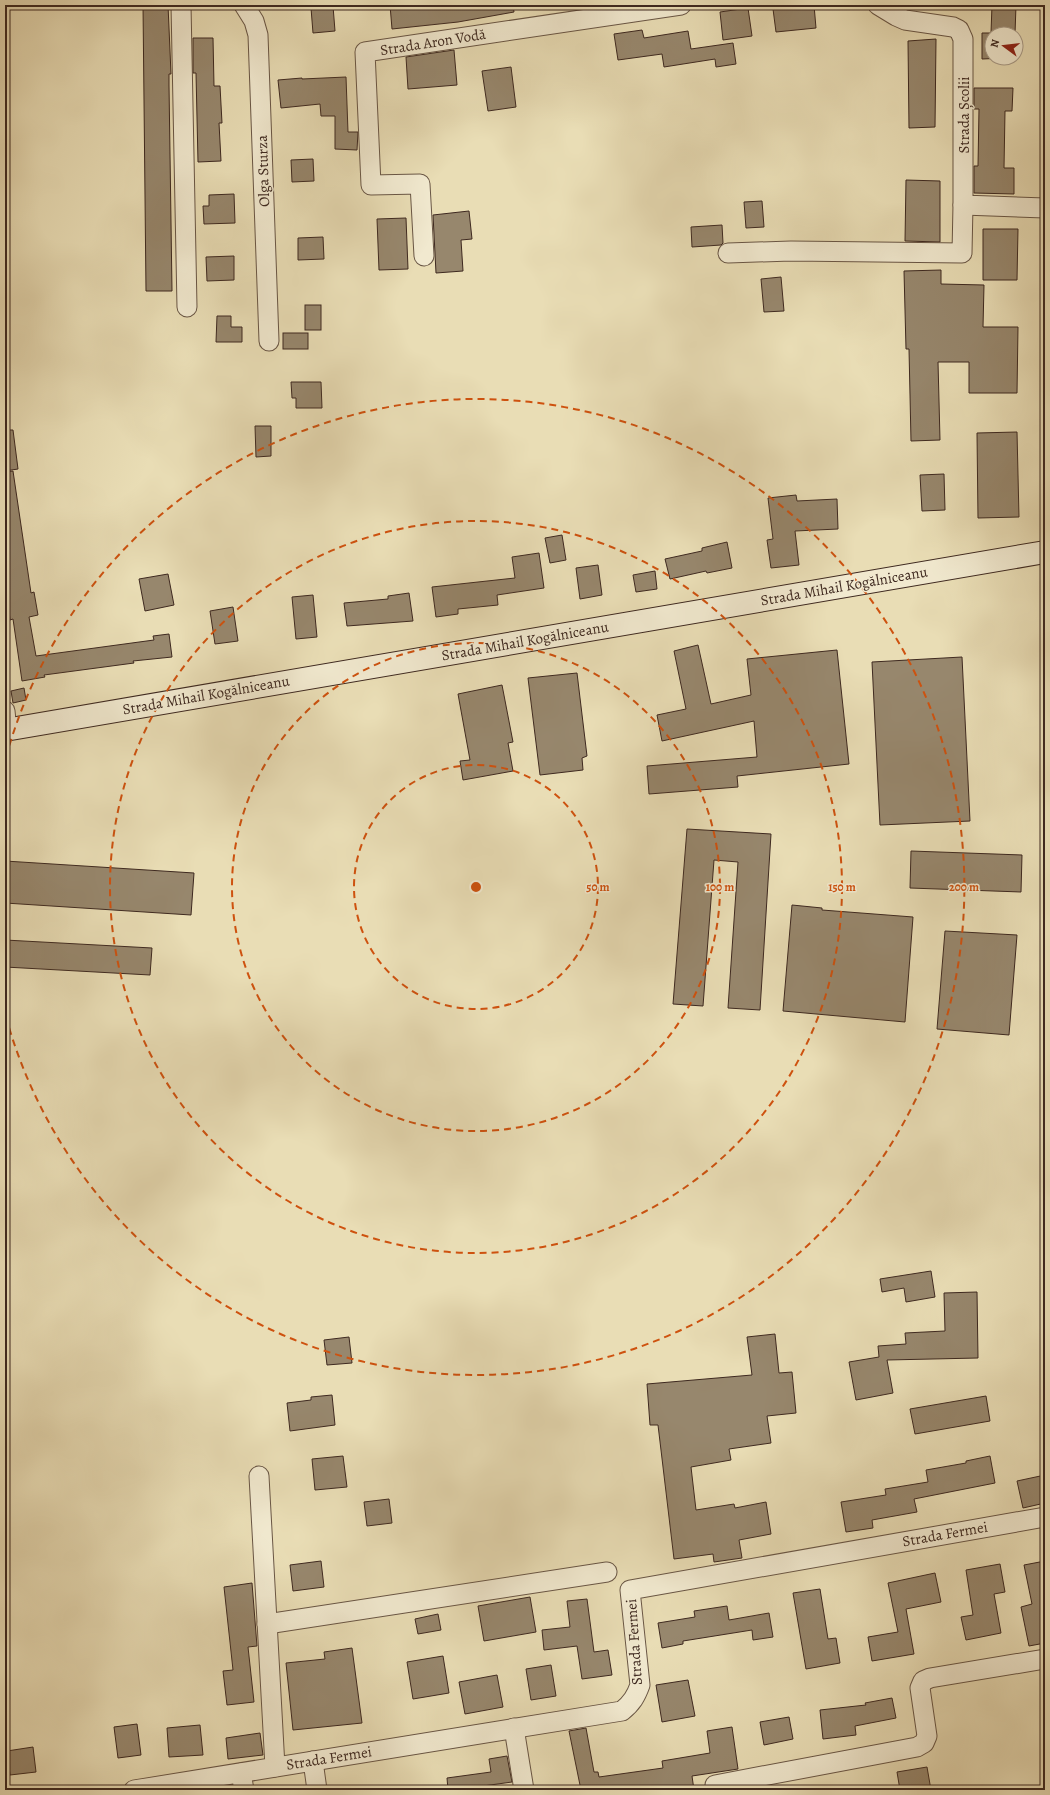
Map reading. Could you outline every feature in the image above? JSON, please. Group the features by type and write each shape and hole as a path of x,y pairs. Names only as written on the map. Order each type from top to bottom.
{"street":[{"path":"181,5 187,307"},
{"name":"Olga Sturza","path":"244,5 254,21 258,35 269,341"},
{"name":"Strada Aron Vodă","path":"424,256 420,184 371,185 365,52 681,5"},
{"name":"Strada Școlii","path":"728,254 798,251 962,253 963,39 959,30 952,27 905,20 878,5"},
{"path":"963,206 1045,208"},
{"name":"Strada Mihail Kogălniceanu","path":"6,724 1045,552"},
{"path":"258,1476 275,1767"},
{"name":"Strada Fermei","path":"134,1790 243,1781 275,1767 622,1711 637,1695 640,1685 630,1590 1045,1516"},
{"path":"267,1624 607,1572"},
{"path":"715,1785 918,1748 924,1743 927,1736 920,1688 923,1681 930,1678 1045,1660"},
{"path":"514,1728 524,1790"},
{"path":"313,1761 317,1790"}],"building":[{"path":"143,5 168,5 171,74 169,74 169,85 172,291 146,291"},
{"path":"390,5 513,5 514,12 458,22 392,29"},
{"path":"814,5 816,28 776,32 773,9"},
{"path":"992,5 1016,5 1015,26 991,26"},
{"path":"333,6 335,31 313,33 311,8"},
{"path":"748,8 752,36 723,40 720,12"},
{"path":"642,30 644,38 688,31 691,49 733,43 736,64 716,67 715,59 664,67 662,54 618,60 614,34"},
{"path":"982,33 984,33 984,59 982,59"},
{"path":"193,38 213,38 214,86 220,86 222,123 219,123 221,161 198,162 196,73 193,73"},
{"path":"936,39 935,127 909,128 908,41"},
{"path":"454,50 457,85 408,89 406,57"},
{"path":"511,67 516,107 488,111 482,71"},
{"path":"346,77 348,132 358,132 357,150 335,149 335,116 321,116 320,104 281,108 278,80"},
{"path":"974,88 1013,88 1012,111 1005,111 1004,168 1014,168 1014,194 974,193 974,166 978,166 979,109 974,109"},
{"path":"313,159 314,181 292,182 291,160"},
{"path":"906,180 940,181 940,242 905,241"},
{"path":"234,194 235,223 204,224 203,206 209,206 209,195"},
{"path":"762,201 764,227 746,228 744,202"},
{"path":"469,211 472,239 461,240 463,271 436,273 433,215"},
{"path":"406,218 408,269 379,270 377,219"},
{"path":"722,225 723,243 721,245 692,247 691,227"},
{"path":"983,229 1018,229 1017,280 983,280"},
{"path":"323,237 324,259 298,260 298,238"},
{"path":"234,256 234,280 207,281 206,257"},
{"path":"941,270 941,284 984,285 983,327 1018,327 1017,393 969,393 969,362 938,362 940,440 911,441 909,349 906,349 904,271"},
{"path":"781,277 784,311 764,312 761,279"},
{"path":"305,305 321,305 321,330 305,330"},
{"path":"217,316 231,316 231,327 242,327 242,342 216,342"},
{"path":"283,333 308,333 308,349 283,349"},
{"path":"291,382 321,382 322,408 296,408 296,398 292,398"},
{"path":"255,426 271,426 271,456 256,457"},
{"path":"5,430 13,430 18,469 5,471"},
{"path":"1017,432 1019,517 978,518 977,433"},
{"path":"13,471 31,593 34,592 38,615 29,617 36,656 154,640 153,636 169,634 172,657 133,661 134,663 44,675 45,677 22,681 13,619 10,620 5,572 5,472"},
{"path":"944,474 945,510 922,511 920,475"},
{"path":"796,495 797,501 837,499 838,529 795,531 799,565 771,568 767,540 773,539 768,498"},
{"path":"562,535 566,560 550,563 545,538"},
{"path":"727,542 732,568 707,573 706,571 670,579 665,559 702,551 702,548"},
{"path":"539,553 544,588 497,595 498,605 458,609 458,614 436,617 432,587 515,578 512,557"},
{"path":"598,565 602,595 580,599 576,568"},
{"path":"655,571 657,589 636,592 633,575"},
{"path":"168,574 174,605 145,611 139,579"},
{"path":"409,593 413,621 347,626 344,603 388,599 388,596"},
{"path":"313,595 317,637 296,639 292,597"},
{"path":"233,607 238,641 215,644 210,611"},
{"path":"698,645 711,704 751,695 747,659 837,650 849,764 737,776 738,787 649,794 647,766 757,757 754,721 662,741 657,715 686,709 674,651"},
{"path":"962,657 970,821 880,825 872,662"},
{"path":"577,673 587,756 582,758 583,770 540,775 528,678"},
{"path":"502,685 513,742 508,743 513,771 463,780 460,761 470,760 458,694"},
{"path":"24,688 26,700 13,703 11,691"},
{"path":"687,829 771,834 760,1010 728,1008 738,862 714,860 703,1006 673,1004"},
{"path":"911,851 1022,855 1021,892 910,888"},
{"path":"5,861 194,873 191,915 5,903"},
{"path":"792,905 822,908 822,910 913,917 905,1022 783,1011"},
{"path":"945,931 1017,935 1009,1035 937,1029"},
{"path":"5,940 152,948 150,975 5,967"},
{"path":"931,1271 935,1297 906,1302 904,1288 882,1292 880,1279"},
{"path":"977,1292 978,1358 887,1360 893,1393 856,1400 849,1362 879,1357 878,1346 906,1344 905,1333 945,1331 944,1293"},
{"path":"775,1334 779,1373 792,1372 796,1413 767,1416 771,1443 729,1449 731,1460 691,1467 696,1510 734,1504 735,1508 766,1502 771,1534 739,1540 742,1558 714,1562 713,1554 674,1559 658,1425 650,1425 647,1384 752,1375 747,1337"},
{"path":"349,1337 352,1363 327,1365 324,1340"},
{"path":"332,1395 335,1425 290,1431 287,1403 311,1400 311,1397"},
{"path":"986,1396 990,1421 915,1434 910,1409"},
{"path":"343,1456 347,1487 315,1490 312,1459"},
{"path":"990,1456 995,1483 914,1499 917,1512 872,1520 873,1528 846,1532 841,1502 886,1495 885,1489 928,1482 926,1470 966,1463 966,1461"},
{"path":"1045,1475 1045,1503 1023,1508 1017,1481"},
{"path":"389,1499 392,1523 367,1526 364,1502"},
{"path":"321,1561 324,1587 293,1591 290,1565"},
{"path":"1045,1561 1045,1643 1029,1646 1021,1607 1032,1604 1024,1565"},
{"path":"1000,1564 1005,1592 994,1594 1001,1633 966,1640 961,1617 973,1615 966,1570"},
{"path":"935,1573 941,1602 906,1609 914,1654 872,1661 868,1637 898,1632 888,1583"},
{"path":"252,1583 257,1646 248,1647 254,1702 227,1705 223,1671 233,1670 224,1587"},
{"path":"820,1589 828,1639 836,1638 840,1663 806,1669 793,1593"},
{"path":"530,1597 536,1632 484,1641 478,1606"},
{"path":"587,1599 594,1652 608,1650 612,1675 582,1679 577,1646 544,1650 542,1630 570,1627 567,1601"},
{"path":"727,1606 729,1620 769,1613 773,1637 753,1640 752,1630 683,1641 683,1644 662,1648 658,1623 695,1617 694,1611"},
{"path":"438,1614 441,1630 418,1634 415,1619"},
{"path":"352,1648 362,1723 293,1730 286,1663 325,1659 324,1652"},
{"path":"443,1656 449,1693 413,1699 407,1662"},
{"path":"551,1665 556,1696 531,1700 526,1669"},
{"path":"497,1675 503,1707 465,1714 459,1682"},
{"path":"688,1680 695,1716 662,1722 656,1685"},
{"path":"892,1698 896,1718 855,1726 856,1735 823,1739 820,1710 866,1705 865,1703"},
{"path":"789,1717 793,1739 764,1745 760,1722"},
{"path":"137,1724 141,1755 118,1758 114,1727"},
{"path":"200,1725 203,1755 169,1757 167,1728"},
{"path":"732,1727 738,1769 692,1776 694,1790 581,1790 569,1731 586,1728 594,1772 598,1772 599,1777 663,1768 662,1761 710,1753 707,1731"},
{"path":"260,1733 263,1755 228,1759 226,1738"},
{"path":"33,1747 36,1772 10,1775 7,1751"},
{"path":"507,1756 512,1782 476,1787 476,1790 448,1790 447,1778 491,1772 489,1759"},
{"path":"927,1767 931,1790 900,1790 897,1772"}]}
